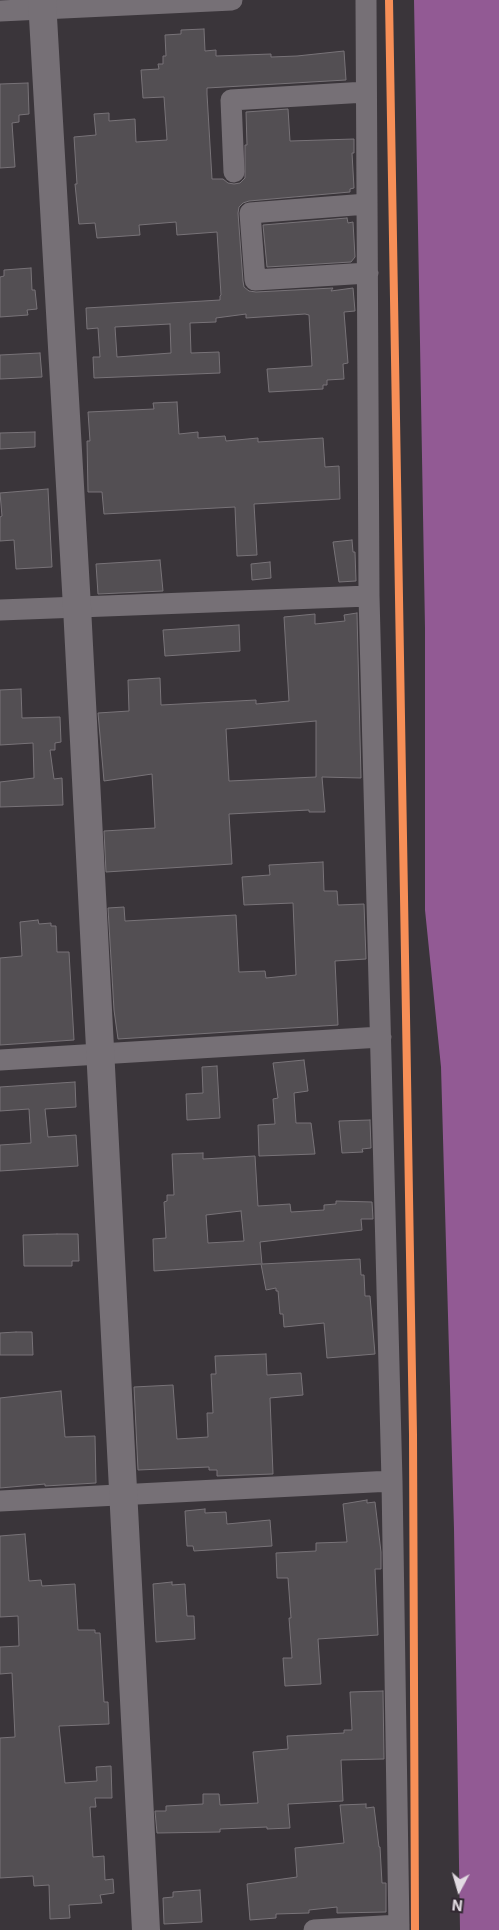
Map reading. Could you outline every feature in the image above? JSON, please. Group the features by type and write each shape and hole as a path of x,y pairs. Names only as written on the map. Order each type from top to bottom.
{"street":[{"path":"0,11 42,5 232,0"},
{"path":"314,1930 399,1928 392,1482 370,596 366,0"},
{"path":"42,5 77,607 146,1930"},
{"path":"234,172 230,100 366,92"},
{"path":"367,204 250,213 255,280 368,273"},
{"path":"0,610 370,596"},
{"path":"0,1060 381,1037"},
{"path":"0,1501 392,1482"}],"shaded area":[{"path":"414,0 499,0 499,1930 460,1930 454,1529 441,1067 425,910 425,628"}],"building":[{"path":"204,29 205,51 216,50 216,56 271,54 271,57 297,56 344,51 346,80 207,88 212,179 223,179 228,183 234,184 240,183 245,178 246,112 288,109 290,141 354,139 354,153 352,153 354,188 350,189 350,192 249,201 239,207 238,213 243,281 244,287 249,291 333,288 331,291 353,288 355,311 344,312 348,363 343,364 344,379 327,380 327,385 323,385 323,389 269,392 267,369 312,366 309,315 305,314 246,318 246,314 216,318 216,322 190,323 191,353 219,352 220,373 94,378 93,357 100,357 98,328 87,329 86,308 220,300 217,232 177,235 176,222 139,225 140,235 97,238 95,223 79,224 75,184 77,184 74,137 96,135 94,114 109,113 109,121 135,119 136,142 167,140 164,97 143,98 141,70 159,69 158,64 163,64 163,56 166,56 165,35 181,34 181,30","holes":["170,324 171,353 117,357 115,327"]},
{"path":"28,83 29,114 19,115 19,122 12,123 15,167 0,168 0,84"},
{"path":"347,218 348,223 353,222 355,257 351,262 267,267 263,225"},
{"path":"31,268 32,290 35,290 37,309 27,310 28,315 0,317 0,277 4,276 4,270"},
{"path":"40,353 42,377 0,379 0,355"},
{"path":"177,402 179,434 198,432 198,438 225,436 226,441 258,438 258,442 323,438 325,467 339,466 340,499 254,504 257,555 237,556 235,507 104,514 102,492 88,492 87,441 90,441 88,412 154,409 153,403"},
{"path":"35,432 35,447 0,449 0,433"},
{"path":"48,489 52,567 16,569 14,540 0,541 0,517 2,516 0,493"},
{"path":"352,540 353,552 355,552 356,581 339,582 333,542"},
{"path":"160,560 163,591 98,594 96,564"},
{"path":"270,562 271,578 252,580 251,564"},
{"path":"357,613 361,778 322,777 325,812 309,812 309,810 229,814 232,864 106,872 104,831 155,828 152,774 104,781 98,713 129,711 128,680 160,678 161,705 256,700 256,704 289,701 284,617 315,614 315,624 345,621 344,615","holes":["316,721 316,777 229,781 226,729"]},
{"path":"239,625 240,651 165,656 163,630"},
{"path":"21,689 22,718 60,717 61,742 55,743 55,750 50,750 54,779 62,778 63,805 0,807 0,782 34,778 33,743 0,745 0,690"},
{"path":"323,862 324,891 337,891 338,905 364,904 366,959 335,961 338,1025 118,1039 114,1010 108,908 124,907 125,921 236,915 239,972 265,971 266,978 296,975 293,903 244,905 242,877 270,875 269,865"},
{"path":"38,920 39,924 51,923 51,926 56,926 57,952 69,952 74,1040 0,1045 0,958 22,956 20,922"},
{"path":"304,1060 308,1091 294,1093 296,1123 311,1123 315,1154 259,1156 258,1125 275,1124 273,1099 278,1098 273,1063"},
{"path":"217,1066 220,1118 187,1120 186,1094 203,1093 202,1067"},
{"path":"75,1082 76,1107 45,1109 48,1137 76,1135 78,1166 0,1171 0,1145 31,1143 29,1109 0,1111 0,1087"},
{"path":"370,1120 371,1148 362,1149 363,1152 342,1153 339,1121"},
{"path":"203,1153 203,1159 255,1156 258,1206 290,1204 291,1212 324,1210 324,1205 336,1204 336,1201 372,1202 373,1219 361,1219 362,1230 260,1242 262,1264 360,1259 361,1275 364,1275 365,1296 370,1296 375,1354 327,1358 324,1323 284,1327 283,1314 280,1314 278,1291 276,1291 276,1288 266,1290 261,1264 154,1271 153,1239 166,1238 164,1202 167,1201 167,1195 174,1195 172,1154","holes":["241,1211 244,1241 208,1243 206,1215"]},
{"path":"78,1234 79,1261 72,1261 72,1266 24,1266 23,1235"},
{"path":"32,1332 33,1355 0,1355 0,1333"},
{"path":"266,1354 267,1375 301,1373 303,1395 270,1398 273,1474 217,1476 217,1470 209,1470 209,1467 138,1470 134,1387 173,1385 177,1439 208,1437 207,1413 213,1413 211,1374 216,1374 215,1356"},
{"path":"61,1391 65,1437 95,1436 96,1483 45,1486 45,1484 0,1488 0,1398"},
{"path":"367,1500 367,1503 375,1502 381,1552 381,1569 375,1569 378,1635 318,1639 321,1684 285,1686 283,1658 292,1658 289,1618 291,1618 288,1578 277,1578 276,1553 316,1551 316,1543 347,1542 343,1504"},
{"path":"205,1509 205,1513 226,1512 227,1524 270,1520 272,1546 194,1551 193,1546 187,1546 185,1511"},
{"path":"25,1534 29,1581 41,1580 42,1586 75,1584 78,1630 95,1630 95,1633 100,1633 104,1702 108,1702 109,1724 59,1726 65,1783 97,1781 96,1767 111,1766 112,1798 95,1798 96,1807 90,1807 93,1857 104,1856 105,1880 113,1879 114,1893 100,1895 102,1903 69,1905 70,1918 50,1919 49,1885 34,1886 33,1876 0,1878 0,1738 15,1737 12,1673 0,1674 0,1647 19,1646 18,1616 0,1617 0,1536"},
{"path":"172,1582 172,1585 185,1584 187,1616 194,1616 195,1639 156,1642 153,1584"},
{"path":"383,1691 384,1759 341,1760 343,1801 288,1804 290,1828 267,1829 267,1827 220,1829 220,1832 157,1833 155,1811 166,1811 166,1806 203,1804 203,1794 219,1794 220,1805 258,1803 253,1752 288,1749 287,1736 344,1733 344,1730 352,1730 350,1692"},
{"path":"366,1804 366,1808 374,1807 380,1847 382,1883 386,1883 386,1912 337,1913 337,1907 309,1910 309,1913 276,1914 276,1918 250,1920 247,1884 297,1877 295,1848 344,1843 340,1805"},
{"path":"200,1890 202,1922 164,1924 163,1898 173,1897 173,1892"}],"cycle path":[{"path":"389,0 413,1434 415,1930"}]}
